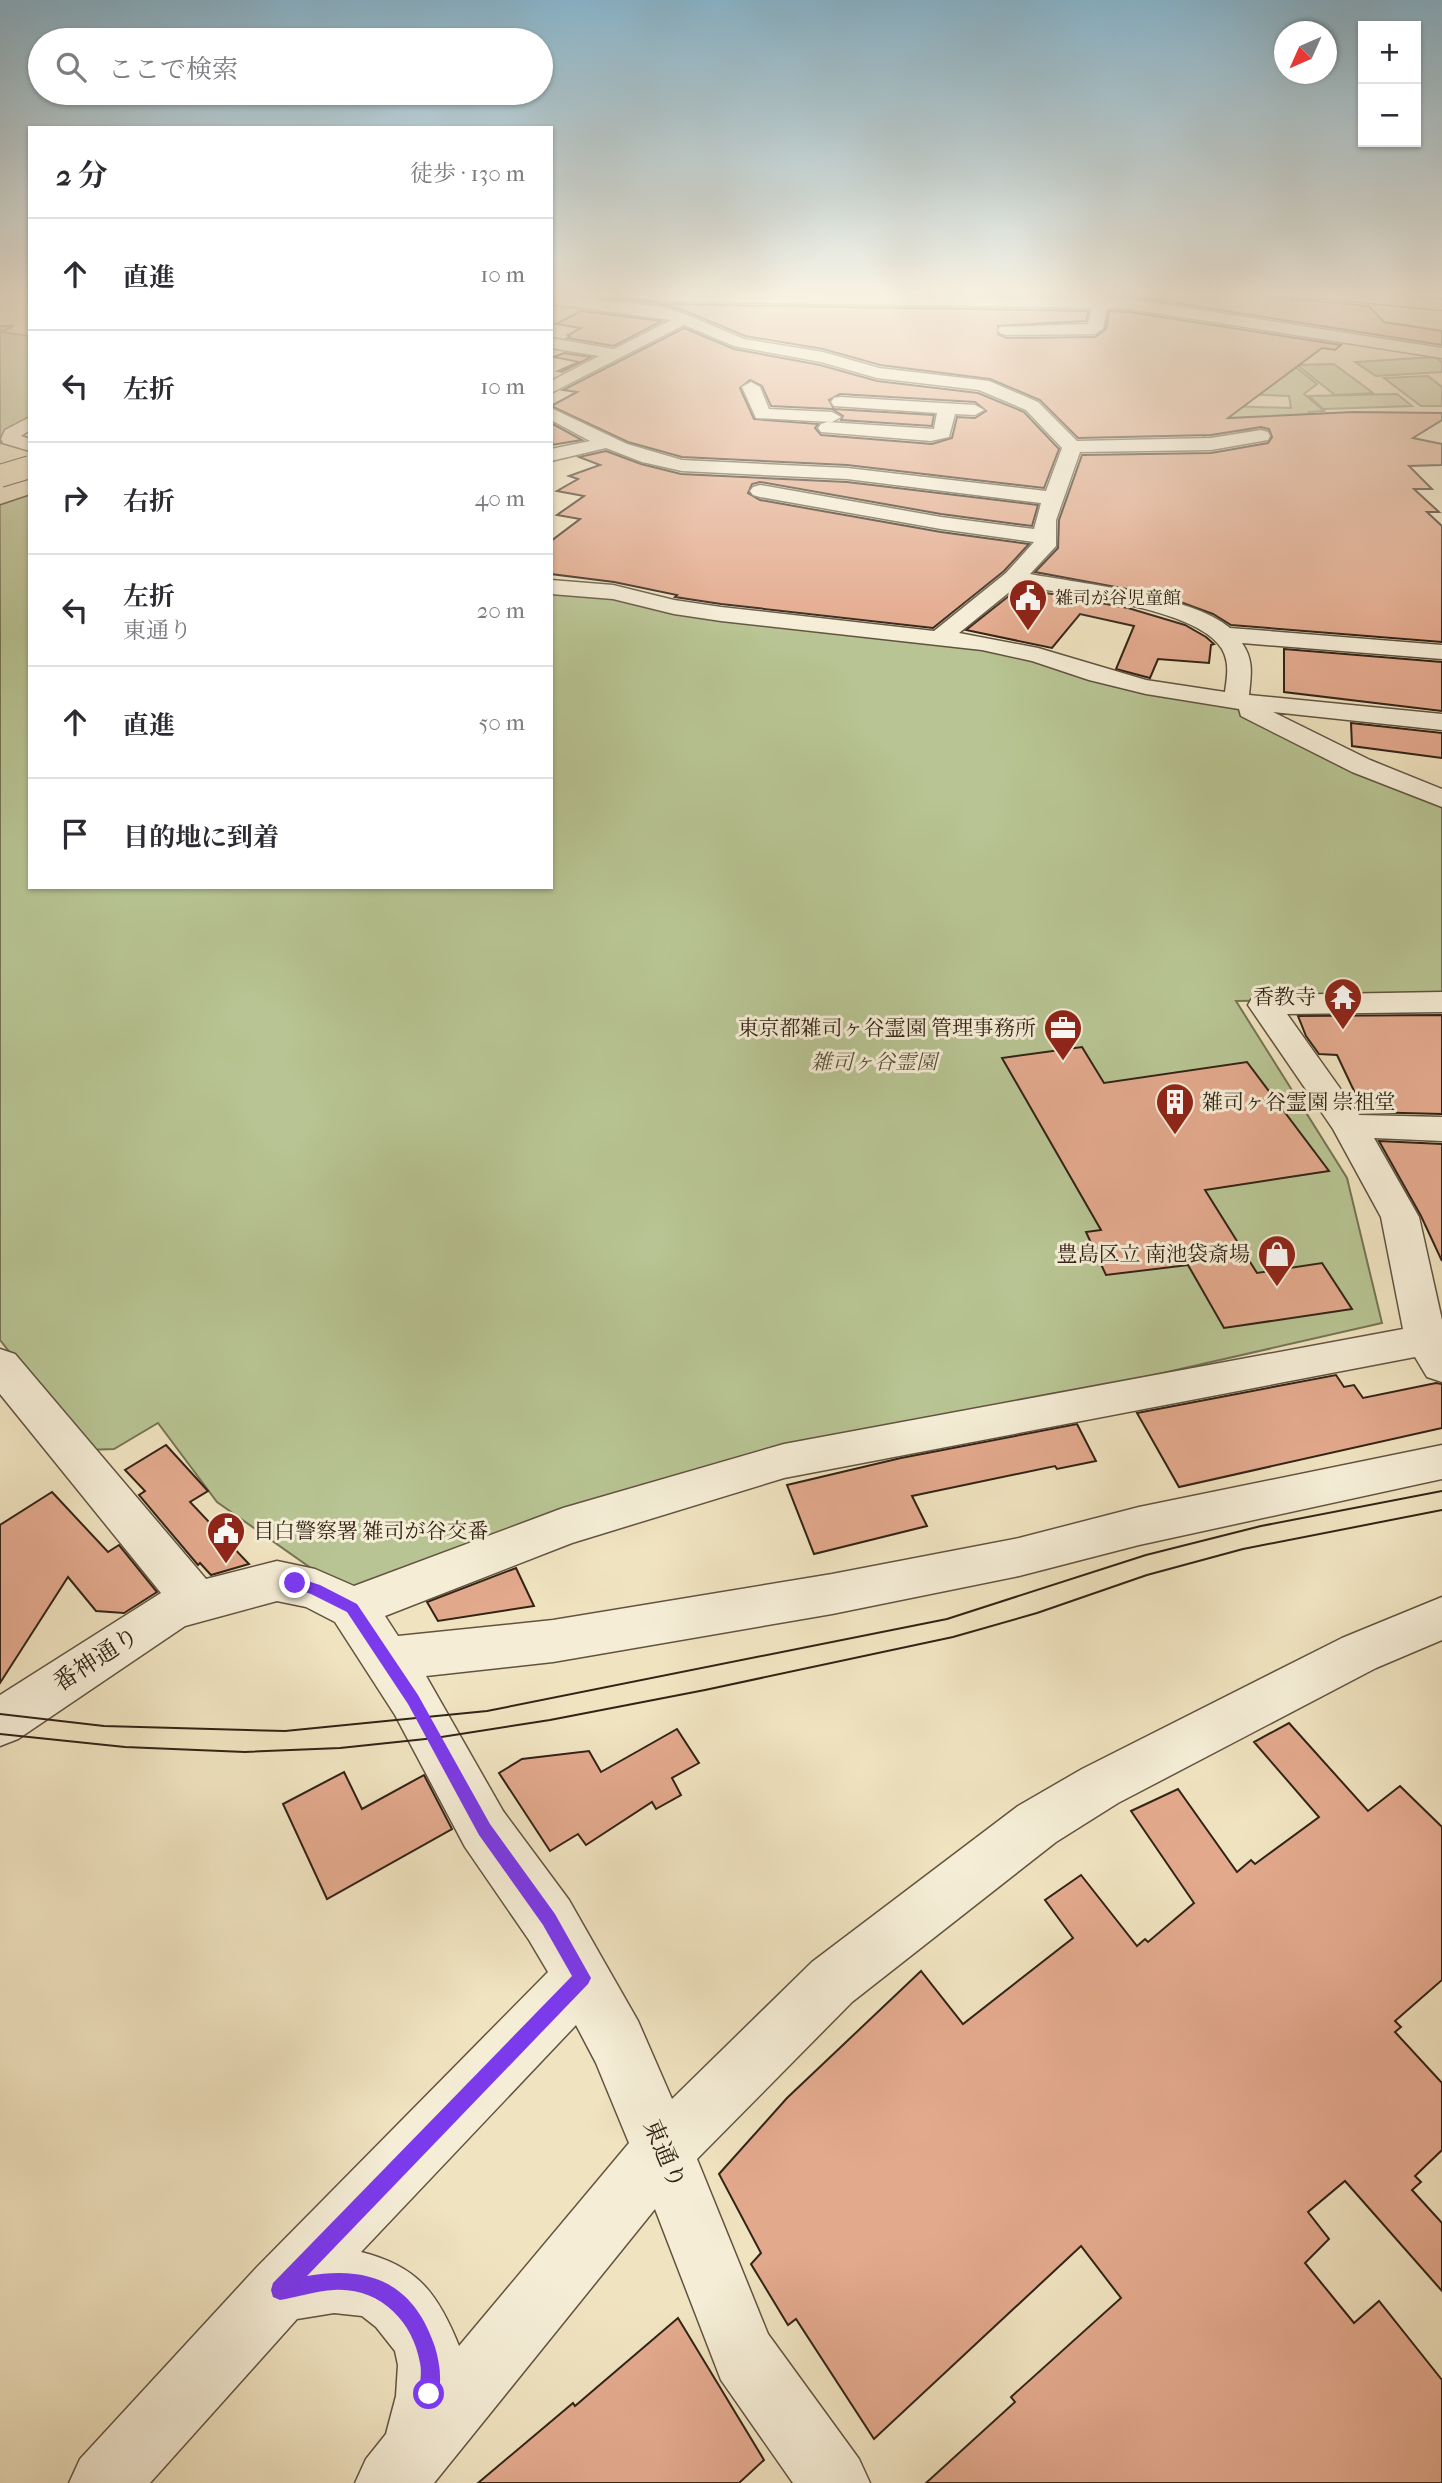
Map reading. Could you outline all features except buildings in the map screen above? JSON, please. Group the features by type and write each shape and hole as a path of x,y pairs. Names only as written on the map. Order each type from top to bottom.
{"main road":[{"path":"0,476 22,462"},
{"path":"0,486 28,475"},
{"path":"0,492 28,482"},
{"path":"0,498 28,488"}],"street":[{"path":"759,407 762,414 833,416 947,408 1037,413"},
{"path":"813,470 837,407"},
{"path":"1030,407 1072,447 1211,444 1261,436"},
{"path":"833,416 931,435 942,433 947,408"},
{"path":"553,414 609,442 663,462 716,468 813,470 1051,498"},
{"path":"28,423 12,434 10,439 28,444"},
{"path":"553,455 609,442"},
{"path":"938,639 1014,578 1045,546 1044,537 1051,498 1069,461 1072,447"},
{"path":"760,491 941,523 1044,537"},
{"path":"1014,578 1167,607 1198,616 1224,635 1236,652 1240,668 1236,702"},
{"path":"553,587 613,592 674,607 721,614 982,643 1020,651 1146,687 1236,702 1442,722"},
{"path":"1224,635 1442,652"},
{"path":"1236,702 1261,718 1361,766 1442,799"},
{"path":"352,1608 563,1527 784,1461 1434,1353 1400,1217 1349,1126 1264,1004 1442,1002"},
{"path":"1349,1126 1442,1129"},
{"path":"0,1364 196,1602"},
{"path":"387,1659 553,1641 832,1594 1019,1557 1139,1526 1442,1462"},
{"name":"番神通り","path":"0,1723 169,1611 196,1602 277,1581 315,1589 352,1608"},
{"name":"東通り","path":"352,1608 413,1699 484,1829 549,1920 582,1978 617,2042 663,2150 744,2357 835,2483"},
{"path":"403,2468 663,2150 832,1982 1037,1824 1100,1786 1359,1653 1442,1618"},
{"path":"104,2483 280,2290 582,1978"},
{"path":"280,2290 335,2280 363,2284 394,2297 418,2326 430,2365 429,2394 403,2468"}],"green space":[{"path":"0,407 28,407 28,418 3,436 4,442 0,444"},
{"path":"1167,407 1319,407 1324,411 1309,412 1329,433 1342,437 1262,434 1207,441 1201,432 1262,430 1258,421 1163,418"},
{"path":"1321,407 1386,407 1323,409"},
{"name":"雑司ヶ谷霊園","path":"28,494 28,889 553,889 553,587 982,643 1235,703 1442,805 1442,998 1236,1001 1347,1178 1382,1323 738,1470 387,1589 335,1585 217,1502 158,1423 114,1449 87,1450 0,1340 0,504"}],"tram line":[{"path":"0,1714 104,1726 285,1731 487,1711 947,1619 1146,1555 1261,1526 1442,1491"},
{"path":"0,1734 125,1747 245,1752 340,1748 435,1738 550,1720 705,1690 953,1637 1037,1613 1147,1575 1243,1549 1442,1510"}],"place":[{"name":"雑司が谷児童館","path":"1028,632"},
{"name":"香教寺","path":"1343,1031"},
{"name":"東京都雑司ヶ谷霊園 管理事務所","path":"1063,1062"},
{"name":"雑司ヶ谷霊園 崇祖堂","path":"1175,1136"},
{"name":"豊島区立 南池袋斎場","path":"1277,1288"},
{"name":"目白警察署 雑司が谷交番","path":"226,1565"}],"route":[{"path":"295,1583 315,1589 352,1608 413,1699 484,1829 549,1920 582,1978 280,2290 335,2280 363,2284 394,2297 418,2326 430,2365 429,2394"}]}
